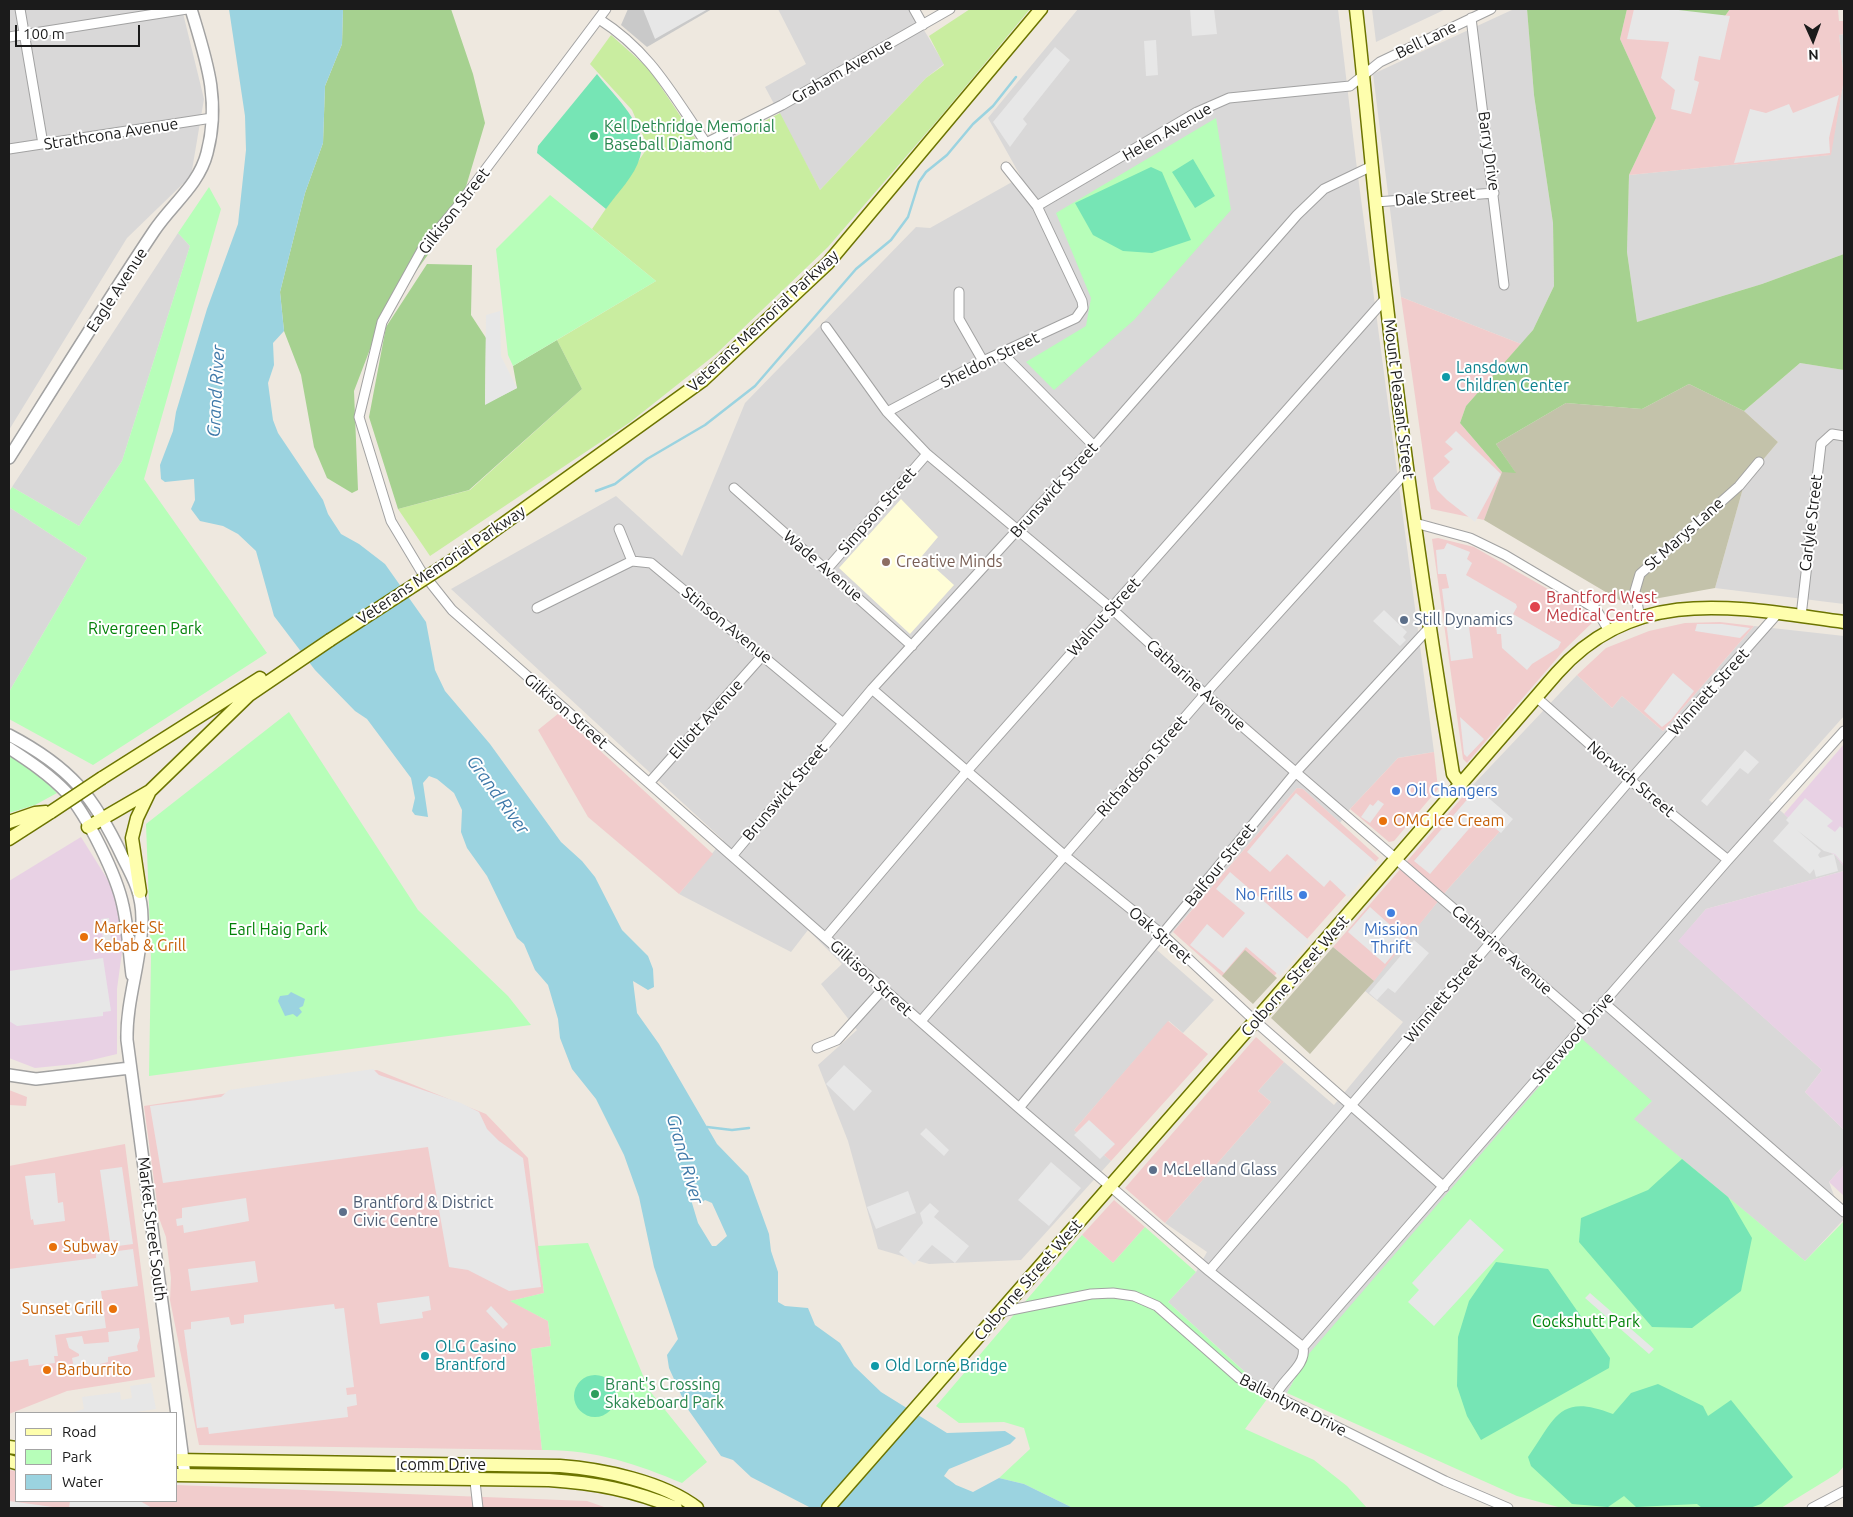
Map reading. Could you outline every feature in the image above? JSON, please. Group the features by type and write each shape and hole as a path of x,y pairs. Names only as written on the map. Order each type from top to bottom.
{"main road":[{"name":"Veterans Memorial Parkway","path":"9,839 102,778 246,692 306,650 330,640 453,560 702,382 828,263 1042,9"},
{"name":"Mount Pleasant Street","path":"1356,9 1386,298 1429,628 1454,774 1461,785"},
{"name":"Colborne Street West","path":"828,1508 1255,1022 1563,665 1609,631 1640,618 1691,607 1715,606 1844,622"},
{"path":"88,827 150,791 246,692"},
{"path":"140,892 132,838 137,818 150,791"},
{"path":"9,822 35,813 50,812"},
{"name":"Icomm Drive","path":"180,1460 473,1464 588,1468 668,1492 685,1499 697,1508"},
{"name":"Icomm Drive","path":"181,1475 475,1478 593,1483 648,1496 676,1508"}],"street":[{"path":"20,9 43,144"},
{"path":"9,36 187,9"},
{"name":"Eagle Avenue","path":"9,458 157,227 195,180 207,154 212,118 213,90 191,9"},
{"name":"Gilkison Street","path":"606,9 458,206 423,248 382,322 359,417 391,521 421,571 446,602 532,682 1019,1108 1209,1271"},
{"path":"914,9 923,25"},
{"name":"Graham Avenue","path":"599,20 626,38 646,57 706,143 782,105 950,9"},
{"name":"Bell Lane","path":"1363,76 1380,62 1491,9"},
{"name":"Barry Drive","path":"1471,18 1504,285"},
{"name":"Helen Avenue","path":"1037,206 1198,112 1229,98 1350,86 1363,76"},
{"name":"Strathcona Avenue","path":"9,149 212,118"},
{"name":"Brunswick Street","path":"732,856 872,689 1094,446 1297,216 1324,189 1372,166"},
{"path":"1006,167 1037,206"},
{"name":"Dale Street","path":"1376,202 1494,193"},
{"name":"Sheldon Street","path":"887,412 983,361 1003,354 1076,318 1083,308 1082,301 1037,206"},
{"path":"959,292 959,319 983,361"},
{"name":"Walnut Street","path":"826,938 967,771 1386,298"},
{"name":"Catharine Avenue","path":"826,327 887,412 927,454 1019,529 1112,609 1205,694 1586,1023"},
{"path":"1003,354 1094,446"},
{"name":"Carlyle Street","path":"1801,616 1820,444 1832,434 1844,436"},
{"name":"Simpson Street","path":"827,569 927,454"},
{"name":"St Marys Lane","path":"1640,618 1635,590 1640,574 1739,486 1759,462"},
{"name":"Richardson Street","path":"921,1022 1205,694 1408,470"},
{"name":"Wade Avenue","path":"734,488 912,646"},
{"path":"1415,523 1470,538 1505,555 1591,605 1602,616 1609,631"},
{"path":"537,608 632,561 619,529"},
{"name":"Stinson Avenue","path":"632,561 651,563 763,654 842,723"},
{"name":"Winniett Street","path":"1209,1271 1630,780 1778,613"},
{"name":"Balfour Street","path":"1019,1108 1296,772 1429,628"},
{"name":"Elliott Avenue","path":"649,783 763,654"},
{"name":"Oak Street","path":"872,689 1064,855 1163,935 1255,1022 1444,1187"},
{"name":"Norwich Street","path":"1536,697 1630,780 1728,860"},
{"name":"Sherwood Drive","path":"1275,1397 1282,1383 1302,1361 1303,1347 1728,860 1844,731"},
{"name":"Market Street South","path":"9,735 50,760 78,784 104,818 140,892 142,919 140,944 127,1029 130,1068 174,1412"},
{"name":"Market Street South","path":"9,748 54,780 68,794 88,827 116,883 123,905 134,984"},
{"path":"818,1048 837,1040 884,989"},
{"path":"1604,1002 1844,1212"},
{"path":"9,1075 36,1079 130,1068"},
{"path":"1209,1271 1303,1347"},
{"name":"Ballantyne Drive","path":"1001,1312 1091,1294 1114,1293 1134,1296 1157,1306 1239,1378 1445,1481 1508,1508"},
{"name":"Market Street South","path":"178,1444 181,1475"},
{"path":"473,1464 478,1508"},
{"path":"1812,1508 1844,1491"}],"shaded area":[{"path":"9,9 182,9 204,99 191,176 127,238 9,430"},
{"path":"628,9 712,9 647,47 621,25"},
{"path":"643,9 708,9 655,39"},
{"path":"778,9 920,9 914,13 944,64 926,78 820,190 765,87 806,64"},
{"path":"1078,9 1338,9 1356,161 1434,752 1398,758 1350,809 1340,823 1303,789 1297,788 1157,950 1214,1000 1183,1033 1169,1021 1074,1130 1111,1161 1021,1260 929,1264 878,1249 848,1141 818,1065 857,1030 821,984 842,964 808,930 791,952 679,894 723,840 451,589 616,496 682,556 745,403 916,227 930,228 1021,177 988,118"},
{"path":"1190,9 1214,9 1217,34 1192,36"},
{"path":"1372,9 1446,9 1376,42"},
{"path":"1514,9 1527,9 1534,95 1553,223 1554,286 1533,330 1521,344 1401,297 1373,74"},
{"path":"1627,9 1653,9 1725,16 1730,9 1838,9 1839,21 1844,21 1844,34 1839,35 1844,79 1831,155 1629,175 1656,118 1620,39"},
{"path":"1634,9 1670,9 1730,16 1720,60 1699,56 1694,80 1699,82 1691,114 1671,109 1675,90 1661,78 1669,42 1627,39"},
{"path":"1844,34 1844,79 1839,35"},
{"path":"1156,40 1158,75 1146,76 1144,41"},
{"path":"1055,47 1070,60 1023,119 1027,124 1010,147 993,122"},
{"path":"1844,79 1844,254 1762,284 1637,322 1627,252 1629,175 1830,155"},
{"path":"1839,95 1829,138 1830,153 1734,163 1750,109 1766,113 1789,104 1793,113"},
{"path":"178,233 190,246 122,461 79,526 12,487"},
{"path":"1401,297 1521,344 1466,406 1460,423 1502,472 1484,520 1431,509"},
{"path":"500,311 501,356 517,388 485,405 486,315"},
{"path":"1800,363 1844,370 1844,604 1715,588 1745,481 1778,442 1744,411"},
{"path":"1689,384 1744,411 1778,442 1745,481 1715,588 1626,604 1484,520 1502,472 1515,472 1496,444 1566,403 1642,409"},
{"path":"1456,431 1501,474 1475,522 1437,490 1433,478 1450,462 1444,456 1453,449 1445,442"},
{"name":"Creative Minds","path":"901,499 938,537 922,556 954,585 910,634 839,568"},
{"path":"9,507 87,558 9,692"},
{"path":"1438,538 1474,547 1590,613 1594,621 1564,650 1467,763 1463,759 1432,539"},
{"path":"1447,543 1470,552 1467,559 1472,563 1466,575 1516,604 1517,607 1513,614 1561,642 1558,648 1532,664 1527,670 1502,648 1501,634 1497,634 1495,618 1488,617 1488,624 1469,627 1473,658 1451,661 1442,589 1449,588 1446,574 1438,574 1436,550 1444,549"},
{"path":"1384,610 1407,632 1403,637 1406,640 1400,646 1373,621"},
{"path":"1720,622 1754,626 1663,731 1622,696 1612,708 1577,675 1606,648 1649,631 1685,623"},
{"path":"1697,624 1722,624 1750,628 1740,638 1695,631"},
{"path":"1754,626 1844,636 1844,716 1769,800 1821,848 1835,855 1844,867 1844,871 1706,909 1679,941 1822,1070 1805,1092 1844,1130 1844,1165 1829,1182 1843,1220 1805,1261 1633,1119 1652,1101 1307,1356 1287,1393 1256,1382 1168,1302 1196,1272 1207,1252 1165,1223 1271,1102 1258,1091 1284,1062 1334,1105 1403,1022 1365,991 1448,889 1510,820 1472,786 1577,675 1612,708 1622,696 1663,731"},
{"path":"1673,673 1694,691 1671,720 1662,727 1644,711"},
{"path":"559,713 713,854 679,894 588,817 538,730"},
{"path":"1460,717 1484,739 1467,757 1464,754"},
{"path":"1844,744 1844,867 1835,855 1821,848 1784,814"},
{"path":"1745,750 1759,762 1748,774 1740,768 1707,806 1701,801"},
{"path":"1434,752 1438,789 1394,841 1389,842 1350,809 1398,758"},
{"path":"1472,786 1510,820 1448,889 1374,981 1333,947"},
{"path":"1297,788 1303,789 1379,858 1251,1002 1173,932"},
{"path":"1477,788 1513,819 1501,833 1480,816 1430,874 1414,861"},
{"path":"1296,793 1377,863 1348,897 1330,880 1324,887 1287,854 1270,872 1247,852"},
{"path":"1805,798 1833,821 1827,826 1835,832 1840,826 1844,829 1844,865 1835,854 1824,851 1797,830 1821,851 1818,855 1820,858 1834,854 1838,871 1816,877 1814,869 1810,874 1773,841 1789,823 1786,820"},
{"path":"1378,800 1384,804 1370,823 1361,817 1370,804 1373,806"},
{"path":"81,837 111,885 121,921 122,952 117,989 117,1054 75,1064 35,1068 9,1058 9,881"},
{"path":"1844,871 1844,1130 1805,1092 1822,1070 1678,941 1706,909"},
{"path":"1230,872 1310,941 1280,976 1246,947 1224,973 1190,945 1207,924 1223,938 1245,913 1216,889"},
{"path":"1370,907 1406,939 1385,964 1348,932"},
{"path":"109,918 112,951 104,951 101,919"},
{"path":"1414,940 1429,953 1395,993 1388,988 1377,1000 1369,993"},
{"path":"1333,947 1374,981 1310,1054 1271,1018"},
{"path":"1245,950 1277,978 1253,1004 1222,976"},
{"path":"103,958 111,1011 103,1012 103,1016 17,1026 9,1021 9,971"},
{"path":"1168,1021 1208,1054 1111,1161 1074,1130"},
{"path":"1256,1037 1284,1062 1258,1091 1271,1102 1165,1223 1125,1188"},
{"path":"844,1065 872,1091 854,1111 826,1084"},
{"path":"373,1069 379,1075 461,1103 479,1112 487,1129 499,1141 523,1158 541,1287 509,1291 468,1270 449,1267 428,1147 163,1183 150,1106 221,1097 229,1090"},
{"path":"377,1070 486,1114 528,1158 544,1293 511,1301 548,1321 551,1346 531,1349 542,1450 199,1445 170,1300 171,1278 166,1237 159,1218 144,1106"},
{"path":"9,1090 27,1097 26,1106 9,1105"},
{"path":"1089,1120 1115,1144 1100,1159 1074,1135"},
{"path":"926,1128 949,1150 944,1156 920,1134"},
{"path":"125,1144 155,1377 67,1391 9,1414 9,1166"},
{"path":"1051,1162 1081,1188 1049,1226 1018,1200"},
{"path":"1844,1165 1844,1196 1829,1182"},
{"path":"122,1167 133,1244 118,1246 117,1240 110,1241 100,1170"},
{"path":"55,1173 58,1203 63,1202 65,1221 34,1225 33,1219 31,1220 25,1176"},
{"path":"908,1191 916,1213 876,1229 867,1207"},
{"path":"246,1198 249,1221 184,1233 183,1225 177,1226 176,1219 182,1218 182,1208"},
{"path":"1114,1200 1145,1227 1113,1263 1082,1235"},
{"path":"930,1203 939,1211 934,1217 969,1246 955,1263 932,1245 914,1265 899,1252 923,1223 920,1213"},
{"path":"1470,1219 1504,1250 1434,1326 1408,1302 1419,1290 1412,1283"},
{"path":"133,1249 138,1286 101,1291 106,1328 55,1335 58,1356 54,1356 55,1363 29,1366 28,1359 9,1362 9,1269 96,1258 96,1254"},
{"path":"255,1261 258,1282 191,1291 188,1269"},
{"path":"1590,1293 1654,1349 1649,1354 1585,1298"},
{"path":"429,1296 431,1310 422,1312 423,1318 380,1324 377,1303"},
{"path":"334,1304 335,1309 344,1308 354,1387 346,1388 347,1395 356,1394 357,1405 347,1407 348,1417 209,1434 208,1427 197,1428 184,1330 191,1329 191,1322 229,1317 231,1325 244,1323 244,1315"},
{"path":"491,1306 508,1324 503,1329 486,1311"},
{"path":"139,1328 138,1351 108,1357 108,1362 100,1364 101,1372 84,1374 83,1367 74,1368 72,1358 79,1356 79,1354 69,1348 66,1338 82,1336 84,1344 109,1342 108,1332"},
{"path":"151,1383 156,1409 136,1412 74,1412 84,1409 82,1397 120,1392 121,1400 132,1398 130,1386"},
{"path":"9,1470 15,1471 15,1502 178,1502 178,1485 587,1501 607,1508 9,1508"},
{"path":"9,1501 60,1508 9,1508"},
{"path":"70,1502 142,1502 152,1508 69,1508"}],"green space":[{"path":"343,9 451,9 473,74 485,123 465,190 432,249 399,295 372,344 354,391 358,490 352,493 327,478 314,447 301,375 284,331 280,292 305,193 323,143 325,86 342,44"},
{"path":"970,9 1030,9 828,247 716,354 629,423 430,556 398,509 470,490 582,389 557,340 656,281 592,229 648,147 632,110 590,64 611,35 649,69 705,153 780,113 820,190 926,78 944,65 929,36"},
{"path":"1527,9 1627,9 1620,39 1656,118 1629,175 1627,252 1637,322 1762,284 1844,254 1844,370 1800,363 1744,411 1689,384 1642,409 1566,403 1496,444 1516,473 1502,472 1460,423 1466,406 1533,330 1554,286 1553,223 1534,95"},
{"path":"1653,9 1730,9 1725,16"},
{"name":"Kel Dethridge Memorial Baseball Diamond","path":"597,74 629,112 640,134 642,146 638,164 634,171 606,209 537,153 538,146"},
{"path":"1216,118 1231,210 1134,320 1054,390 1026,362 1086,326 1091,298 1056,213"},
{"path":"1193,159 1215,196 1195,208 1172,172"},
{"path":"1151,167 1162,172 1191,240 1152,253 1123,251 1093,235 1075,203"},
{"name":"Rivergreen Park","path":"209,187 221,209 144,479 267,653 93,765 9,719 9,692 87,558 9,507 9,492 12,487 79,526 122,461 190,246 178,233"},
{"path":"550,195 656,281 513,366 508,355 496,249"},
{"path":"427,264 472,265 471,315 486,338 485,404 517,388 513,366 557,340 582,389 469,490 398,509 369,417 386,327"},
{"name":"Earl Haig Park","path":"289,712 418,910 508,996 531,1025 149,1076 151,958 146,824"},
{"path":"9,755 43,779 57,793 35,805 9,813"},
{"name":"Cockshutt Park","path":"1581,1038 1652,1101 1634,1119 1805,1261 1844,1221 1844,1466 1838,1473 1781,1508 1562,1508 1517,1496 1287,1393 1307,1356"},
{"path":"1682,1159 1728,1197 1752,1238 1741,1291 1692,1328 1652,1327 1579,1242 1581,1218 1648,1190"},
{"path":"1145,1227 1196,1272 1168,1302 1270,1395 1245,1429 1314,1460 1347,1486 1367,1508 1073,1508 1024,1484 999,1478 1030,1449 1024,1428 1004,1422 959,1423 936,1406 1082,1235 1113,1263"},
{"path":"588,1243 649,1390 707,1462 682,1483 614,1459 579,1452 542,1450 531,1349 551,1346 548,1321 510,1301 544,1293 538,1246"},
{"path":"1496,1262 1548,1269 1610,1358 1609,1368 1481,1440 1467,1416 1457,1386 1458,1337 1469,1301"},
{"name":"Brant's Crossing Skakeboard Park","path":"599,1375 607,1378 613,1384 616,1396 613,1408 607,1414 591,1417 583,1414 577,1408 574,1392 577,1384 583,1378"},
{"path":"1658,1384 1703,1406 1708,1416 1731,1400 1793,1477 1761,1504 1750,1508 1702,1508 1697,1504 1636,1507 1624,1496 1608,1507 1572,1504 1531,1466 1528,1457 1545,1430 1561,1413 1570,1408 1581,1406 1613,1414 1631,1393"}],"water":[{"name":"Grand River","path":"229,9 343,9 342,44 325,86 323,143 305,193 280,292 284,331 273,343 274,365 268,383 273,420 278,433 323,500 328,514 341,534 359,544 385,564 426,622 435,670 445,691 490,744 561,842 582,861 595,877 622,930 648,956 653,969 654,987 648,990 633,981 637,1013 659,1044 717,1144 748,1176 769,1234 771,1251 778,1272 778,1302 785,1306 808,1308 815,1325 840,1343 854,1366 881,1392 947,1433 1005,1431 1016,1438 1010,1444 949,1469 944,1476 956,1485 973,1492 999,1478 1024,1484 1073,1508 811,1508 751,1477 733,1460 721,1456 687,1408 669,1368 667,1355 678,1339 654,1267 639,1197 624,1155 596,1099 572,1069 560,1038 558,1019 548,985 535,970 524,944 517,938 487,876 467,848 461,832 462,810 454,793 437,779 429,776 423,783 428,817 415,815 412,811 415,798 411,778 367,719 355,711 315,670 274,616 256,551 238,534 223,526 200,521 191,509 195,500 194,479 165,482 161,479 160,465 173,431 176,412 207,309 238,224 246,150 245,116","holes":["686,1183 701,1203 705,1200 712,1203 727,1236 716,1246 712,1246 698,1223"]},
{"path":"291,992 305,999 303,1006 299,1008 302,1012 297,1017 293,1014 285,1016 278,1001 280,996 288,995"}],"waterway":[{"path":"596,491 615,484 647,459 705,425 755,386 856,269 891,240 908,217 919,182 926,172 947,155 973,124 993,106 1016,77"},
{"path":"707,1127 732,1130 749,1128"}],"place":[{"name":"Kel Dethridge Memorial Baseball Diamond","path":"594,136"},
{"name":"Lansdown Children Center","path":"1446,377"},
{"name":"Creative Minds","path":"886,562"},
{"name":"Brantford West Medical Centre","path":"1535,607"},
{"name":"Still Dynamics","path":"1404,620"},
{"name":"Oil Changers","path":"1396,791"},
{"name":"OMG Ice Cream","path":"1383,821"},
{"name":"No Frills","path":"1303,895"},
{"name":"Mission Thrift","path":"1391,913"},
{"name":"Market St Kebab & Grill","path":"84,937"},
{"name":"McLelland Glass","path":"1153,1170"},
{"name":"Brantford & District Civic Centre","path":"343,1212"},
{"name":"Subway","path":"53,1247"},
{"name":"Sunset Grill","path":"113,1309"},
{"name":"OLG Casino Brantford","path":"425,1356"},
{"name":"Old Lorne Bridge","path":"875,1366"},
{"name":"Barburrito","path":"47,1370"},
{"name":"Brant's Crossing Skakeboard Park","path":"595,1394"}]}
